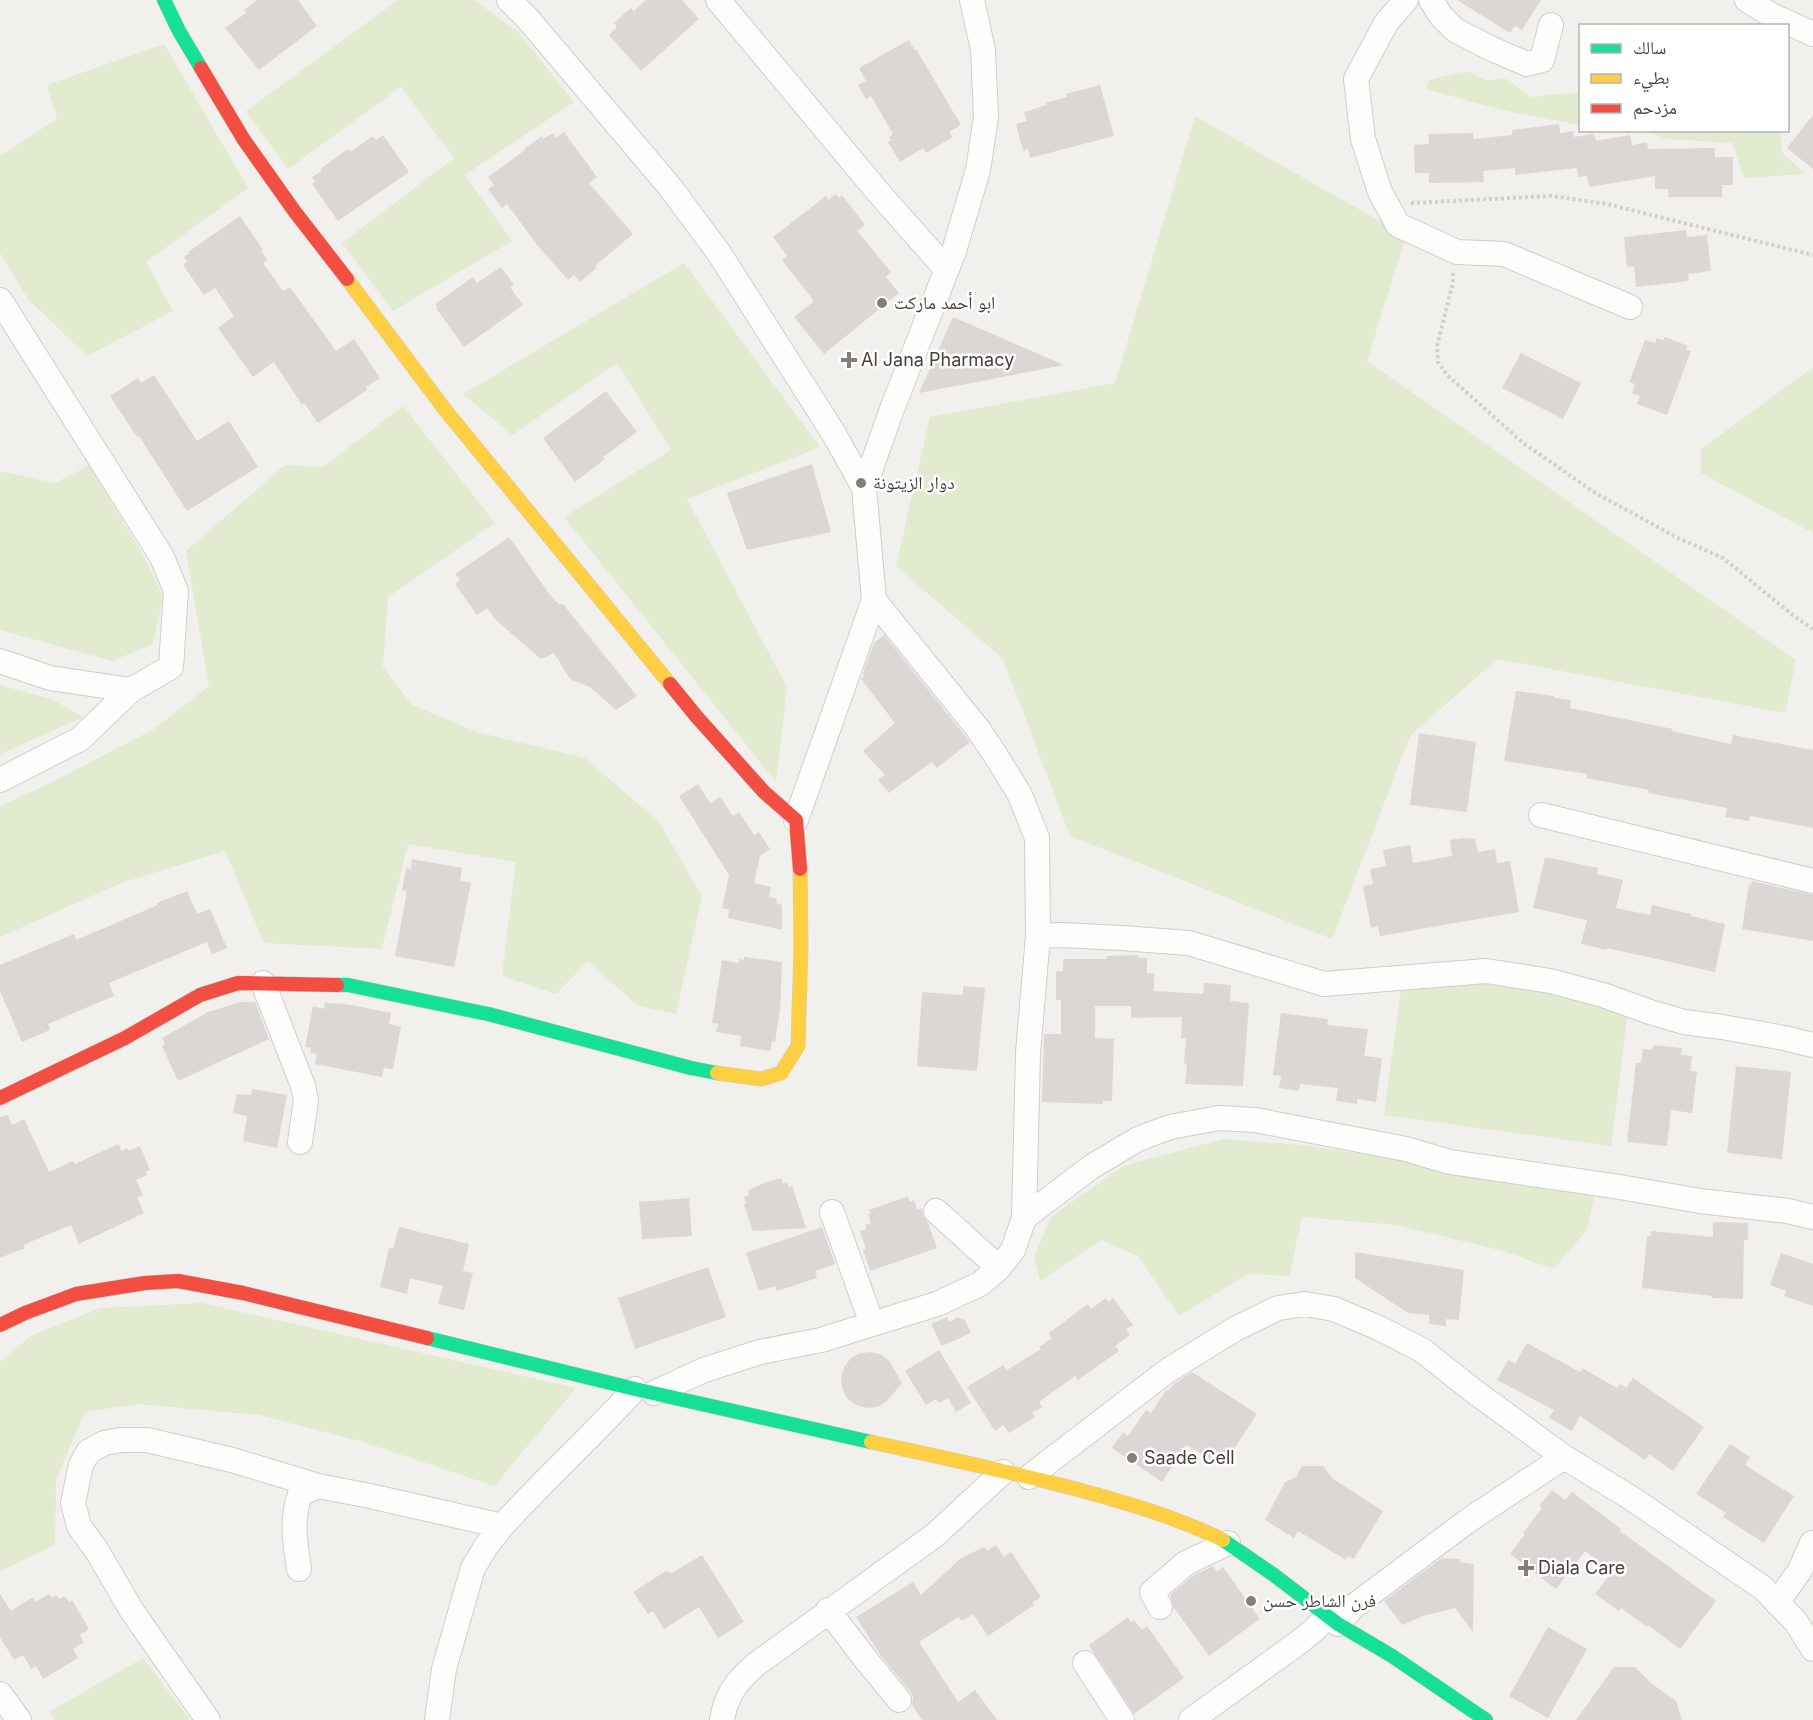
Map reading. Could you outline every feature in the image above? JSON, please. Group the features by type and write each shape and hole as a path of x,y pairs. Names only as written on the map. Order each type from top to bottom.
{"street":[{"path":"164,0 189,49 244,140 295,212 426,385 696,716 764,792 796,820"},
{"path":"0,1098 126,1038 200,995 238,983 348,985 488,1014 701,1070 761,1079 781,1073 798,1046 800,860 796,820 874,600 864,488 834,434 720,252 670,187 528,19 509,0"},
{"path":"718,0 878,192 946,269"},
{"path":"864,488 892,409 954,251 978,170 986,117 983,50 972,0"},
{"path":"1406,0 1386,23 1356,79 1363,139 1380,192 1398,225 1457,252 1504,254 1630,307"},
{"path":"1431,0 1441,16 1455,30 1527,64 1542,60 1551,25"},
{"path":"1748,0 1771,15 1813,34"},
{"path":"0,300 162,557 176,591 171,667 131,690 80,739 0,780"},
{"path":"436,1720 444,1669 473,1568 487,1545 539,1485 599,1428 644,1391 760,1352 821,1340 937,1304 980,1284 999,1268 1013,1250 1024,1218 1028,1053 1038,936 1037,838 1020,795 978,729 874,600"},
{"path":"0,661 50,678 131,690"},
{"path":"1541,815 1813,881"},
{"path":"1038,936 1157,939 1189,943 1324,984 1486,971 1550,981 1603,995 1684,1022 1784,1038 1813,1046"},
{"path":"263,983 303,1086 306,1100 300,1142"},
{"path":"1024,1218 1091,1167 1138,1139 1176,1125 1219,1118 1255,1120 1406,1149 1450,1162 1700,1201 1788,1211 1813,1217"},
{"path":"936,1211 999,1268"},
{"path":"832,1212 872,1324"},
{"path":"0,1325 76,1294 145,1283 178,1281 243,1293 644,1391 1029,1477 1142,1507 1194,1526 1228,1543 1333,1620 1402,1662 1486,1720"},
{"path":"1029,1477 1167,1371 1235,1329 1278,1308 1305,1304 1334,1309 1422,1350 1564,1457 1640,1504 1763,1588 1796,1622 1813,1649"},
{"path":"208,1720 132,1611 97,1551 79,1526 73,1503 81,1465 88,1452 104,1443 121,1440 147,1440 232,1460 318,1486 502,1526"},
{"path":"1191,1720 1316,1629 1354,1606 1469,1520 1564,1457"},
{"path":"722,1720 728,1696 737,1681 755,1665 828,1610 935,1535 1002,1472"},
{"path":"299,1569 294,1537 294,1510 300,1494 318,1486"},
{"path":"1160,1606 1152,1592 1186,1563 1228,1543"},
{"path":"1777,1603 1800,1570 1812,1543"},
{"path":"828,1610 899,1700"},
{"path":"1085,1663 1122,1720"},
{"path":"0,1694 19,1720"}],"path":[{"path":"1386,205 1551,196 1607,204 1813,255"},
{"path":"1457,252 1453,282 1437,346 1438,362 1446,374 1532,449 1597,494 1677,538 1723,558 1813,629"}],"green space":[{"path":"398,0 474,0 518,32 574,102 465,175 512,241 393,311 342,243 454,158 401,87 288,169 246,111"},
{"path":"164,44 248,188 146,262 173,311 87,356 28,299 0,253 0,156 57,119 47,85"},
{"path":"1467,71 1485,80 1507,79 1531,97 1579,92 1579,125 1502,110 1426,89 1429,80"},
{"path":"1195,116 1406,236 1367,361 1796,660 1785,713 1497,659 1410,736 1332,939 1070,836 1003,659 896,566 930,417 1115,383"},
{"path":"1650,132 1780,132 1782,152 1805,174 1744,178 1732,143 1667,139"},
{"path":"684,263 820,447 687,499 787,687 776,782 564,517 671,450 617,363 512,435 463,394"},
{"path":"1813,367 1813,533 1701,473 1701,449"},
{"path":"403,406 495,523 388,597 383,667 412,705 477,732 585,758 659,822 702,896 676,1014 638,1006 588,961 556,994 502,976 516,862 408,844 382,949 264,943 225,851 121,883 0,937 0,806 154,729 209,686 186,551 285,465 323,467"},
{"path":"89,465 146,560 163,597 153,644 112,661 0,630 0,471 55,483"},
{"path":"0,685 51,699 84,717 0,754"},
{"path":"1460,982 1559,989 1628,1009 1611,1146 1384,1115 1401,990"},
{"path":"1223,1139 1302,1145 1596,1189 1586,1231 1554,1269 1503,1251 1397,1225 1302,1217 1289,1276 1248,1274 1179,1316 1138,1256 1101,1240 1040,1281 1034,1257 1051,1217 1123,1166"},
{"path":"202,1303 576,1388 494,1486 363,1442 259,1415 137,1404 85,1412 56,1480 55,1545 0,1571 0,1362 32,1335 101,1308"},
{"path":"143,1658 190,1720 55,1720 49,1712"}],"building":[{"path":"257,0 298,0 317,26 259,70 225,28 246,13 244,10"},
{"path":"646,0 682,0 699,19 641,71 609,35 617,27 614,23 631,8 634,11"},
{"path":"1457,0 1541,0 1522,30 1515,26 1510,33"},
{"path":"909,40 961,125 949,132 953,137 926,153 923,148 900,162 888,142 891,140 889,137 893,134 871,96 866,99 858,85 866,81 859,68"},
{"path":"1100,85 1114,136 1030,158 1028,149 1023,151 1016,124 1027,121 1024,112 1067,97 1066,94"},
{"path":"1813,115 1813,169 1787,148"},
{"path":"1559,124 1560,133 1573,131 1574,137 1594,134 1596,141 1630,135 1632,145 1647,142 1648,149 1715,148 1715,157 1733,157 1733,185 1722,185 1722,197 1669,197 1668,189 1655,189 1655,176 1589,187 1587,176 1578,177 1577,168 1515,175 1515,168 1483,171 1484,182 1429,183 1429,173 1415,173 1414,145 1429,144 1428,134 1473,133 1473,139 1512,135 1512,130"},
{"path":"564,132 597,177 589,183 633,234 580,282 574,275 568,280 537,245 507,204 502,208 488,189 494,185 488,177 524,149 542,136 543,139 553,133 556,138"},
{"path":"383,135 409,172 338,221 312,184 315,181 312,177 348,149 350,152 373,136 376,140"},
{"path":"836,194 839,198 842,195 865,225 857,231 891,272 886,277 899,293 824,354 794,317 814,301 782,260 787,256 773,237 826,196 828,200"},
{"path":"240,216 268,260 263,263 283,291 290,287 336,351 354,339 380,378 366,387 367,390 318,423 304,403 302,405 274,362 253,377 218,328 234,316 215,288 204,295 183,265 187,262 184,257 189,254 188,252"},
{"path":"1686,230 1687,237 1707,235 1711,271 1688,274 1689,281 1636,287 1634,266 1627,267 1624,237"},
{"path":"501,267 514,285 510,287 523,305 464,347 435,304 473,277 477,283"},
{"path":"953,317 1064,365 919,393"},
{"path":"1665,337 1688,346 1686,350 1691,351 1667,415 1637,404 1640,396 1632,393 1635,384 1629,382 1645,340 1655,343 1657,338 1663,340"},
{"path":"1521,353 1581,383 1563,419 1502,388"},
{"path":"154,375 197,441 229,421 258,467 187,511 139,436 137,437 110,396 138,378 141,383"},
{"path":"606,391 637,432 603,457 605,459 575,482 543,438"},
{"path":"812,464 831,532 747,550 727,493"},
{"path":"509,537 550,595 559,604 563,604 637,696 616,710 590,687 570,679 554,653 541,659 496,620 487,608 477,615 455,584 460,580 455,574"},
{"path":"884,635 970,742 937,768 932,762 889,793 878,780 885,775 863,751 895,723 861,679 874,643"},
{"path":"1516,691 1571,700 1570,708 1673,729 1672,731 1731,744 1733,735 1813,750 1813,828 1750,816 1749,821 1725,817 1727,808 1586,778 1587,774 1504,761"},
{"path":"1419,733 1476,742 1467,812 1410,805"},
{"path":"698,784 710,803 720,797 733,816 739,812 754,835 759,832 770,849 760,856 754,883 771,887 769,897 777,899 776,903 782,905 782,930 728,918 729,910 722,908 729,875 679,796"},
{"path":"1475,839 1478,852 1495,849 1497,863 1510,861 1519,912 1380,936 1378,926 1371,928 1363,886 1373,884 1370,869 1386,866 1383,850 1410,845 1413,863 1452,856 1450,840"},
{"path":"1545,857 1598,868 1597,874 1623,880 1616,908 1650,915 1652,905 1725,924 1715,972 1581,944 1587,920 1533,908"},
{"path":"412,859 462,868 460,881 471,883 454,967 395,956 407,891 402,890 406,868 411,869"},
{"path":"1752,881 1813,895 1813,941 1742,929 1749,884 1751,885"},
{"path":"187,891 197,914 210,909 227,948 212,954 207,942 109,983 114,996 48,1024 50,1030 22,1042 0,991 0,965 74,934 76,940"},
{"path":"1138,955 1139,958 1147,958 1147,973 1154,973 1154,991 1203,994 1204,983 1231,985 1230,1001 1249,1003 1243,1086 1185,1084 1186,1039 1181,1038 1182,1017 1131,1018 1131,1006 1095,1006 1095,1038 1114,1039 1112,1101 1103,1101 1103,1104 1042,1102 1044,1034 1061,1034 1061,1000 1056,1000 1056,971 1063,971 1063,959 1107,959 1107,956"},
{"path":"744,957 782,962 780,1010 775,1042 772,1041 770,1051 740,1046 741,1036 716,1032 718,1024 712,1023 722,960 739,963 739,959 744,960"},
{"path":"963,986 985,988 977,1071 917,1066 922,992 963,995"},
{"path":"241,1002 255,1002 269,1039 178,1081 162,1046 165,1044 162,1038 208,1012"},
{"path":"325,1003 346,1004 391,1013 389,1024 401,1027 393,1069 384,1068 382,1077 315,1064 317,1054 310,1053 311,1048 305,1047 313,1006 324,1009"},
{"path":"1281,1013 1328,1019 1327,1025 1368,1029 1364,1056 1382,1058 1376,1102 1357,1099 1357,1104 1336,1101 1338,1088 1300,1084 1299,1091 1279,1088 1281,1076 1273,1075"},
{"path":"1653,1045 1682,1048 1681,1055 1692,1056 1690,1071 1697,1072 1692,1113 1671,1110 1667,1146 1627,1142 1636,1063 1641,1063 1643,1049 1652,1050"},
{"path":"1736,1066 1791,1072 1782,1159 1727,1153"},
{"path":"252,1089 287,1095 277,1148 243,1141 247,1116 233,1113 237,1094 251,1095"},
{"path":"8,1115 12,1125 24,1119 49,1172 73,1161 75,1164 118,1144 122,1151 127,1148 129,1151 140,1146 150,1170 145,1172 147,1175 136,1180 143,1195 137,1198 144,1213 79,1244 71,1225 23,1245 25,1248 0,1258 0,1117"},
{"path":"781,1178 783,1184 787,1183 789,1187 792,1186 806,1228 753,1231 744,1205 746,1204 744,1197 749,1195 748,1190"},
{"path":"908,1196 910,1202 914,1200 917,1210 922,1208 923,1216 937,1248 870,1271 860,1231 866,1229 865,1225 871,1223 869,1210"},
{"path":"689,1198 692,1236 642,1239 639,1202"},
{"path":"1713,1222 1748,1223 1748,1240 1744,1240 1743,1299 1712,1298 1712,1296 1642,1288 1647,1236 1651,1236 1651,1231 1713,1237"},
{"path":"399,1227 469,1244 463,1271 473,1273 464,1310 438,1304 443,1286 410,1278 407,1294 380,1287 389,1248 393,1249"},
{"path":"822,1227 835,1264 815,1271 817,1278 777,1291 775,1286 759,1291 746,1253"},
{"path":"1355,1252 1464,1270 1459,1320 1446,1319 1446,1326 1429,1324 1429,1315 1408,1313 1355,1278"},
{"path":"1781,1253 1813,1264 1813,1306 1784,1296 1786,1291 1770,1285"},
{"path":"708,1267 726,1317 635,1349 618,1298"},
{"path":"1106,1298 1108,1302 1113,1298 1133,1325 1126,1329 1130,1335 1115,1346 1119,1351 1078,1380 1075,1376 1039,1402 1042,1407 1032,1413 1035,1417 1009,1433 1003,1425 995,1431 967,1387 1003,1365 1007,1370 1041,1349 1039,1347 1052,1338 1049,1333 1088,1304 1091,1309"},
{"path":"947,1317 949,1322 958,1317 965,1320 971,1333 942,1346 931,1324"},
{"path":"1527,1343 1580,1372 1582,1368 1617,1388 1620,1384 1626,1388 1633,1378 1704,1427 1673,1471 1649,1454 1645,1460 1580,1416 1572,1431 1549,1418 1554,1410 1497,1380 1508,1360 1515,1364"},
{"path":"939,1350 971,1403 956,1412 948,1398 939,1403 936,1399 926,1405 905,1371"},
{"path":"871,1352 882,1355 890,1362 902,1383 887,1401 877,1407 866,1408 856,1405 847,1398 842,1388 841,1377 844,1367 851,1358 860,1353"},
{"path":"1192,1372 1257,1414 1222,1467 1187,1445 1162,1482 1112,1448 1123,1432 1128,1436 1146,1410 1151,1413 1166,1390"},
{"path":"1730,1444 1750,1457 1745,1465 1794,1496 1764,1543 1723,1517 1726,1513 1696,1494"},
{"path":"1302,1466 1323,1466 1333,1479 1383,1511 1354,1559 1348,1556 1346,1560 1298,1531 1294,1538 1265,1520 1285,1482 1296,1477"},
{"path":"1552,1490 1565,1500 1572,1492 1621,1529 1620,1531 1716,1601 1680,1649 1648,1625 1647,1627 1621,1608 1619,1611 1595,1594 1612,1572 1585,1551 1556,1589 1510,1554 1542,1508 1539,1506"},
{"path":"996,1545 1004,1557 1011,1552 1041,1597 1032,1603 1034,1605 988,1636 973,1614 962,1621 958,1617 919,1642 958,1702 975,1690 997,1720 922,1720 912,1705 913,1697 910,1691 881,1656 856,1617 913,1582 921,1595 961,1558 984,1547 987,1551"},
{"path":"702,1555 744,1622 718,1638 699,1607 664,1629 653,1611 648,1614 633,1592 666,1571 672,1573"},
{"path":"1442,1558 1460,1559 1460,1562 1474,1564 1473,1632 1455,1608 1423,1616 1402,1625 1384,1601"},
{"path":"1213,1566 1217,1572 1223,1567 1260,1619 1209,1656 1174,1608 1170,1595 1194,1575"},
{"path":"0,1594 11,1611 33,1597 35,1602 49,1594 52,1598 56,1595 59,1599 65,1596 69,1602 72,1600 89,1629 80,1635 84,1642 73,1649 78,1658 43,1679 36,1666 31,1669 23,1655 14,1660 0,1637"},
{"path":"1128,1617 1131,1622 1134,1620 1142,1630 1147,1626 1184,1678 1134,1714 1089,1645"},
{"path":"1548,1627 1587,1649 1548,1718 1509,1696"},
{"path":"1614,1667 1635,1667 1651,1683 1676,1701 1682,1720 1576,1720"}],"traffic: fast":[{"path":"164,0 201,68"},
{"path":"337,985 348,985 488,1014 717,1073"},
{"path":"427,1338 635,1389 871,1442"},
{"path":"1223,1540 1274,1575 1338,1624 1392,1656 1486,1720"}],"traffic: slow":[{"path":"347,279 446,411 670,684"},
{"path":"717,1073 761,1079 781,1073 798,1046 801,946 800,869"},
{"path":"871,1442 1095,1494 1169,1517 1223,1540"}],"traffic: jam":[{"path":"201,68 244,140 295,212 347,279"},
{"path":"670,684 764,792 796,820 800,869"},
{"path":"0,1098 125,1038 200,995 238,983 337,985"},
{"path":"0,1325 76,1294 145,1283 178,1281 243,1293 427,1338"}],"place":[{"name":"ابو أحمد ماركت","path":"882,303"},
{"name":"Al Jana Pharmacy","path":"849,360"},
{"name":"دوار الزيتونة","path":"861,483"},
{"name":"Saade Cell","path":"1132,1458"},
{"name":"Diala Care","path":"1526,1568"},
{"name":"فرن الشاطر حسن","path":"1251,1601"}]}
